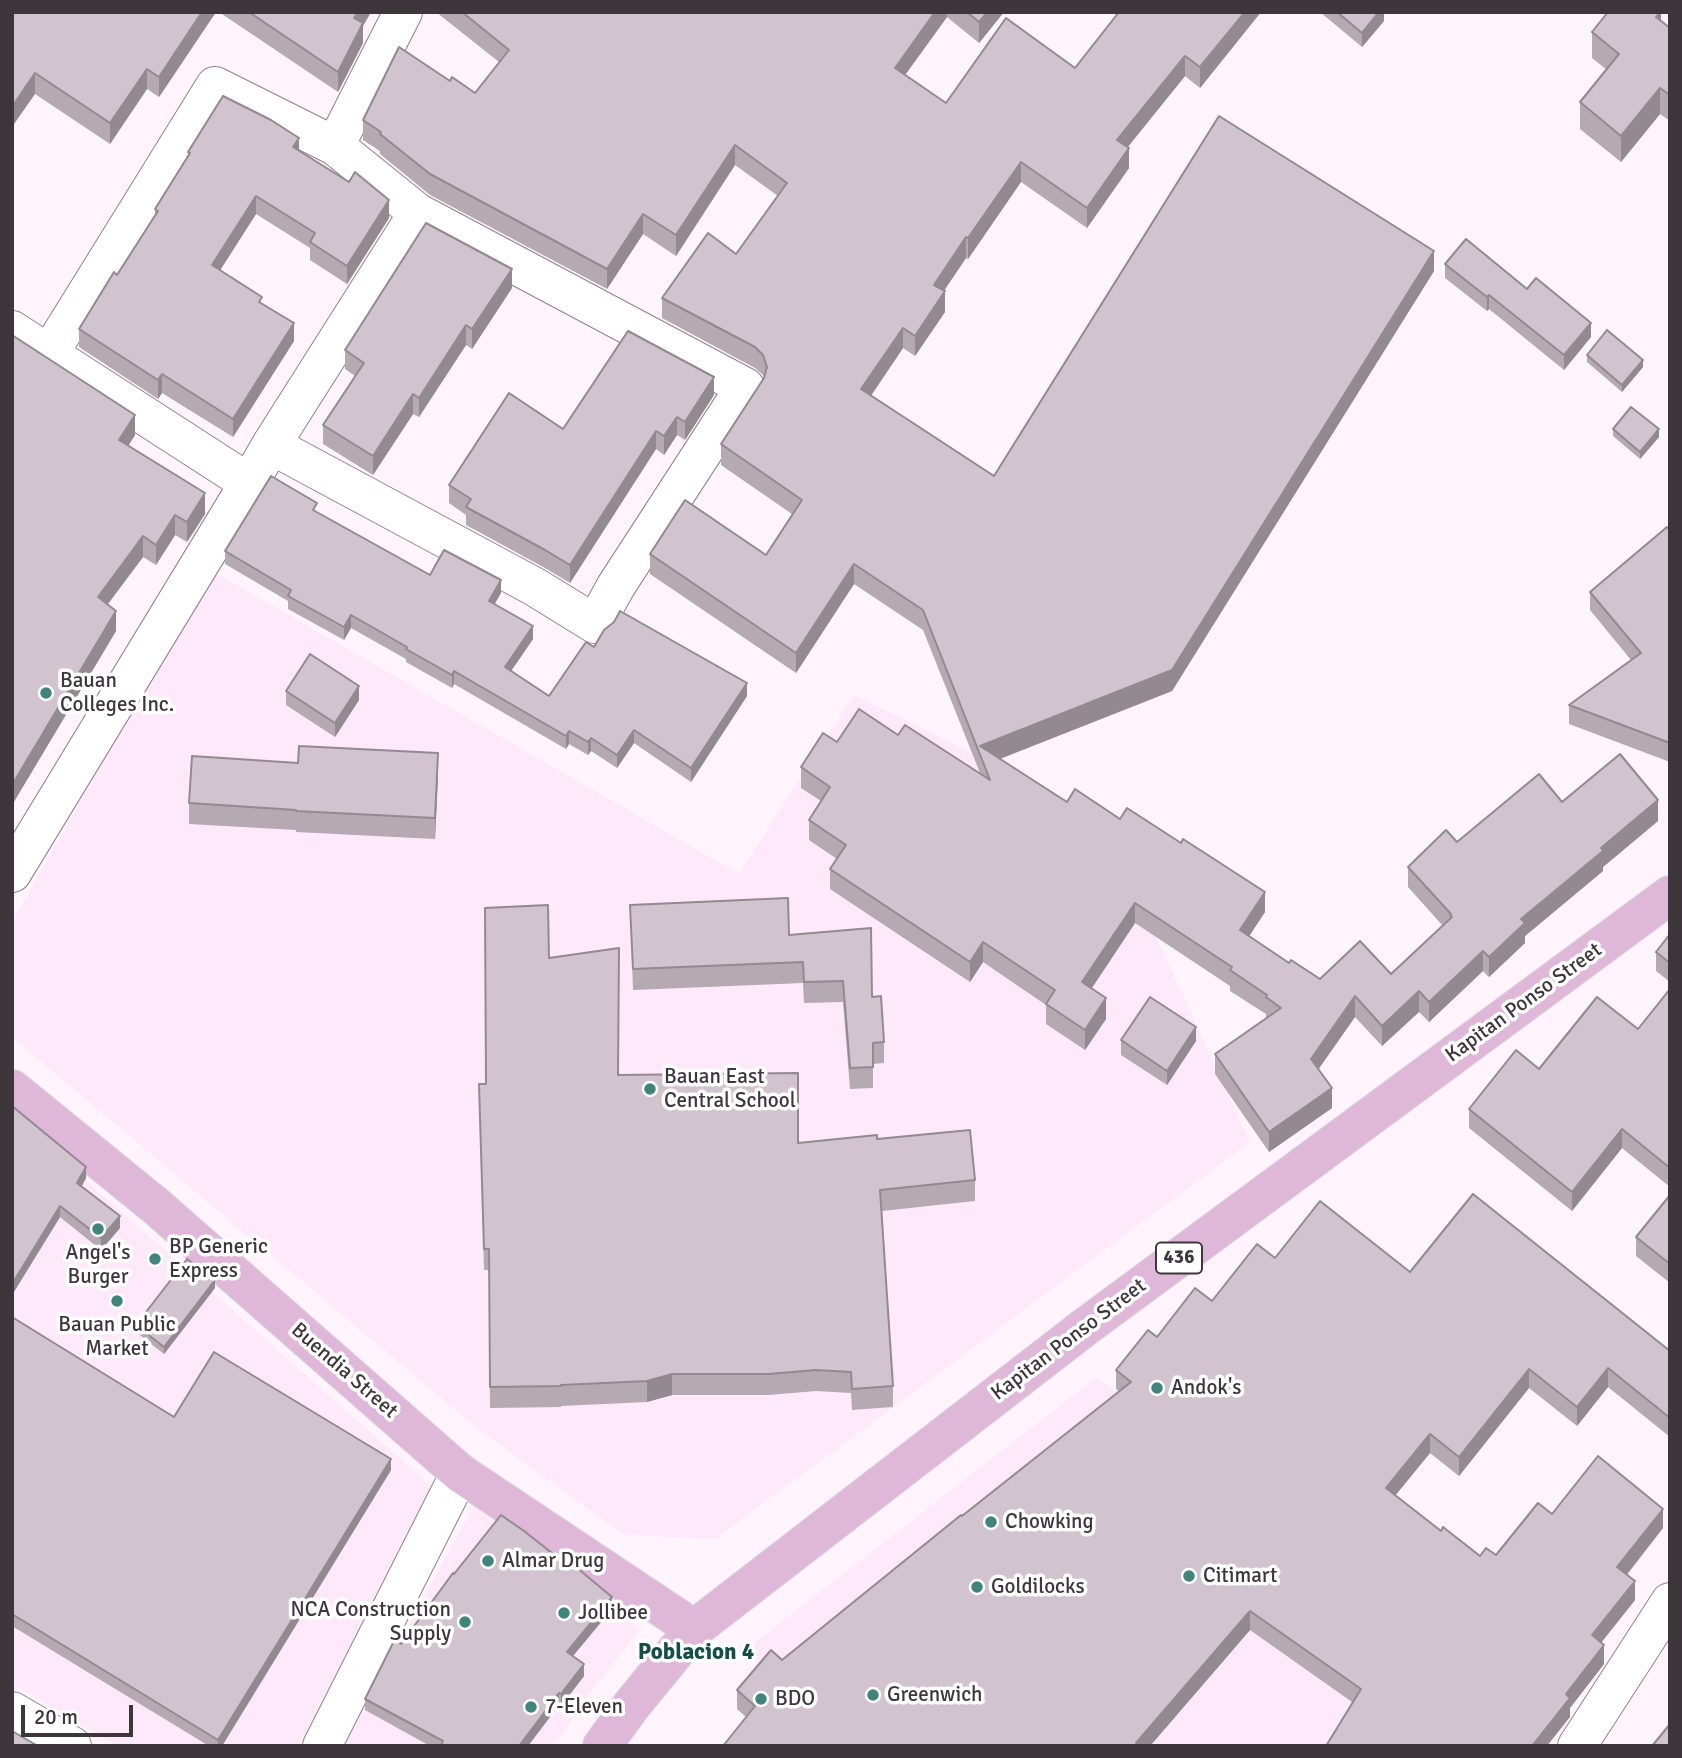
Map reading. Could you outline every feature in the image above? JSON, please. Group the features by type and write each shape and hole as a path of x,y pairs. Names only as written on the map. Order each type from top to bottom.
{"main road":[{"name":"Kapitan Ponso Street","path":"602,1746 694,1629 1086,1327 1670,895"},
{"name":"Buendia Street","path":"12,1089 157,1207 460,1474 694,1629"}],"street":[{"path":"335,146 403,12"},
{"path":"49,354 215,86 335,146 418,213 745,387 615,586 595,624 535,587 271,445"},
{"path":"12,873 271,445 418,213"},
{"path":"12,331 250,483"},
{"path":"322,1746 460,1474"},
{"path":"1577,1746 1670,1602"},
{"path":"12,1712 72,1746"}],"shaded area":[{"name":"Bauan East Central School","path":"212,571 739,874 854,695 1100,815 1250,1142 715,1539 624,1535 477,1428 12,1037 12,922"},
{"name":"Bauan Public Market","path":"12,1115 433,1488 298,1746 117,1746 12,1683"},
{"name":"Citimart","path":"1097,1377 1303,1542 1416,1746 858,1746 744,1651"},
{"path":"478,1499 640,1629 594,1688 554,1746 341,1746"}],"building":[{"path":"12,12 202,12 159,77 147,69 110,123 35,73 12,107"},
{"path":"249,12 358,12 354,18 363,23 338,72"},
{"path":"462,12 935,12 895,68 946,103 1006,18 1075,68 1119,12 1245,12 1200,67 1185,56 1117,140 1129,148 1087,208 1021,162 934,285 945,291 915,336 903,328 861,389 994,476 1219,116 1434,251 1172,670 980,746 1067,802 1075,789 1120,819 1127,808 1181,843 1183,839 1265,892 1240,930 1289,963 1291,960 1320,979 1360,941 1391,974 1452,917 1408,867 1446,830 1457,842 1539,774 1562,802 1620,754 1658,800 1601,848 1603,851 1521,919 1525,923 1489,957 1483,951 1429,1002 1419,991 1382,1026 1355,996 1311,1059 1332,1088 1269,1132 1215,1054 1281,1008 1230,970 1232,967 1135,903 1082,982 1106,998 1085,1030 1046,1004 1055,990 983,942 970,962 830,869 846,845 809,820 830,787 801,767 823,733 837,742 859,709 898,735 905,725 990,780 923,610 854,564 796,653 650,554 685,500 766,555 802,500 721,444 764,378 767,367 763,355 755,347 662,298 708,233 736,254 787,183 735,145 676,235 643,214 607,269 430,174 363,120 399,47 450,81 452,77 475,93 509,50"},
{"path":"967,12 987,12 979,22"},
{"path":"1337,12 1379,12 1362,33"},
{"path":"1608,12 1660,12 1656,17 1670,28 1670,95 1660,88 1621,136 1580,102 1619,54 1592,32"},
{"path":"223,96 271,120 299,138 293,147 349,182 355,172 389,200 347,266 310,242 315,233 256,196 212,265 262,297 259,302 294,323 233,419 162,374 158,380 79,329 114,272 117,275 158,211 155,209"},
{"path":"426,223 512,269 472,329 466,325 419,398 413,394 373,456 323,425 364,363 345,350"},
{"path":"1466,239 1527,289 1536,278 1591,323 1564,355 1489,295 1487,297 1445,264"},
{"path":"1607,330 1643,360 1622,385 1587,355"},
{"path":"628,331 714,377 685,422 677,417 664,436 656,431 570,565 466,507 471,499 449,485 509,393 563,429"},
{"path":"12,335 135,415 119,440 205,493 187,522 175,515 156,545 143,536 98,597 116,611 12,785"},
{"path":"1631,407 1659,429 1640,452 1613,429"},
{"path":"271,476 317,503 313,510 430,575 444,550 501,580 489,601 533,626 505,667 549,696 586,642 594,647 620,611 747,683 691,768 634,730 617,755 591,738 588,742 569,731 566,736 454,671 452,675 351,615 344,627 288,596 291,590 225,551"},
{"path":"1667,527 1670,531 1670,743 1569,705 1641,653 1590,592"},
{"path":"310,654 359,686 335,723 286,691"},
{"path":"299,746 438,753 435,818 189,803 192,756 298,763"},
{"path":"788,898 789,935 871,928 872,997 881,996 884,1042 873,1043 873,1067 850,1068 843,981 804,982 803,962 633,969 630,905"},
{"path":"548,905 549,958 619,948 618,1075 798,1073 798,1143 970,1130 975,1180 880,1190 893,1386 852,1389 851,1372 816,1370 769,1374 672,1374 647,1381 490,1387 489,1249 484,1249 479,1084 486,1084 485,908"},
{"path":"1670,934 1670,963 1656,952"},
{"path":"1670,989 1670,1168 1622,1129 1572,1192 1469,1109 1516,1050 1539,1069 1597,997 1638,1029"},
{"path":"1150,997 1196,1027 1167,1071 1121,1040"},
{"path":"12,1106 86,1167 77,1183 120,1216 101,1238 60,1206 12,1284"},
{"path":"1473,1194 1670,1351 1670,1418 1608,1368 1577,1407 1529,1369 1459,1457 1430,1434 1386,1488 1441,1531 1443,1527 1480,1556 1486,1548 1496,1555 1538,1503 1552,1514 1598,1456 1663,1509 1617,1567 1635,1581 1592,1635 1604,1645 1566,1694 1570,1698 1532,1746 1326,1746 1361,1689 1250,1611 1136,1743 1139,1746 723,1746 755,1706 737,1690 771,1650 782,1660 1131,1382 1116,1370 1148,1330 1157,1337 1195,1288 1212,1301 1257,1244 1275,1258 1320,1201 1410,1272"},
{"path":"1670,1195 1670,1264 1636,1237"},
{"path":"187,1259 215,1280 164,1347 136,1325"},
{"path":"12,1317 174,1417 214,1352 391,1459 218,1740 12,1614"},
{"path":"501,1515 557,1557 559,1554 564,1557 612,1597 567,1652 584,1664 519,1746 441,1746 443,1741 365,1699 395,1639 401,1644 453,1573"},
{"path":"1670,1724 1670,1746 1652,1746"},
{"path":"12,1731 38,1746 12,1746"}],"place":[{"name":"Bauan Colleges Inc.","path":"46,693"},
{"name":"Bauan East Central School","path":"650,1089"},
{"name":"Angel's Burger","path":"98,1229"},
{"name":"BP Generic Express","path":"155,1259"},
{"name":"Bauan Public Market","path":"117,1301"},
{"name":"Andok's","path":"1157,1388"},
{"name":"Chowking","path":"991,1522"},
{"name":"Almar Drug","path":"488,1561"},
{"name":"Citimart","path":"1189,1576"},
{"name":"Goldilocks","path":"977,1587"},
{"name":"Jollibee","path":"564,1613"},
{"name":"NCA Construction Supply","path":"465,1622"},
{"name":"Greenwich","path":"873,1695"},
{"name":"BDO","path":"761,1699"},
{"name":"7-Eleven","path":"531,1707"}],"district":[{"name":"Poblacion 4","path":"696,1653"}]}
